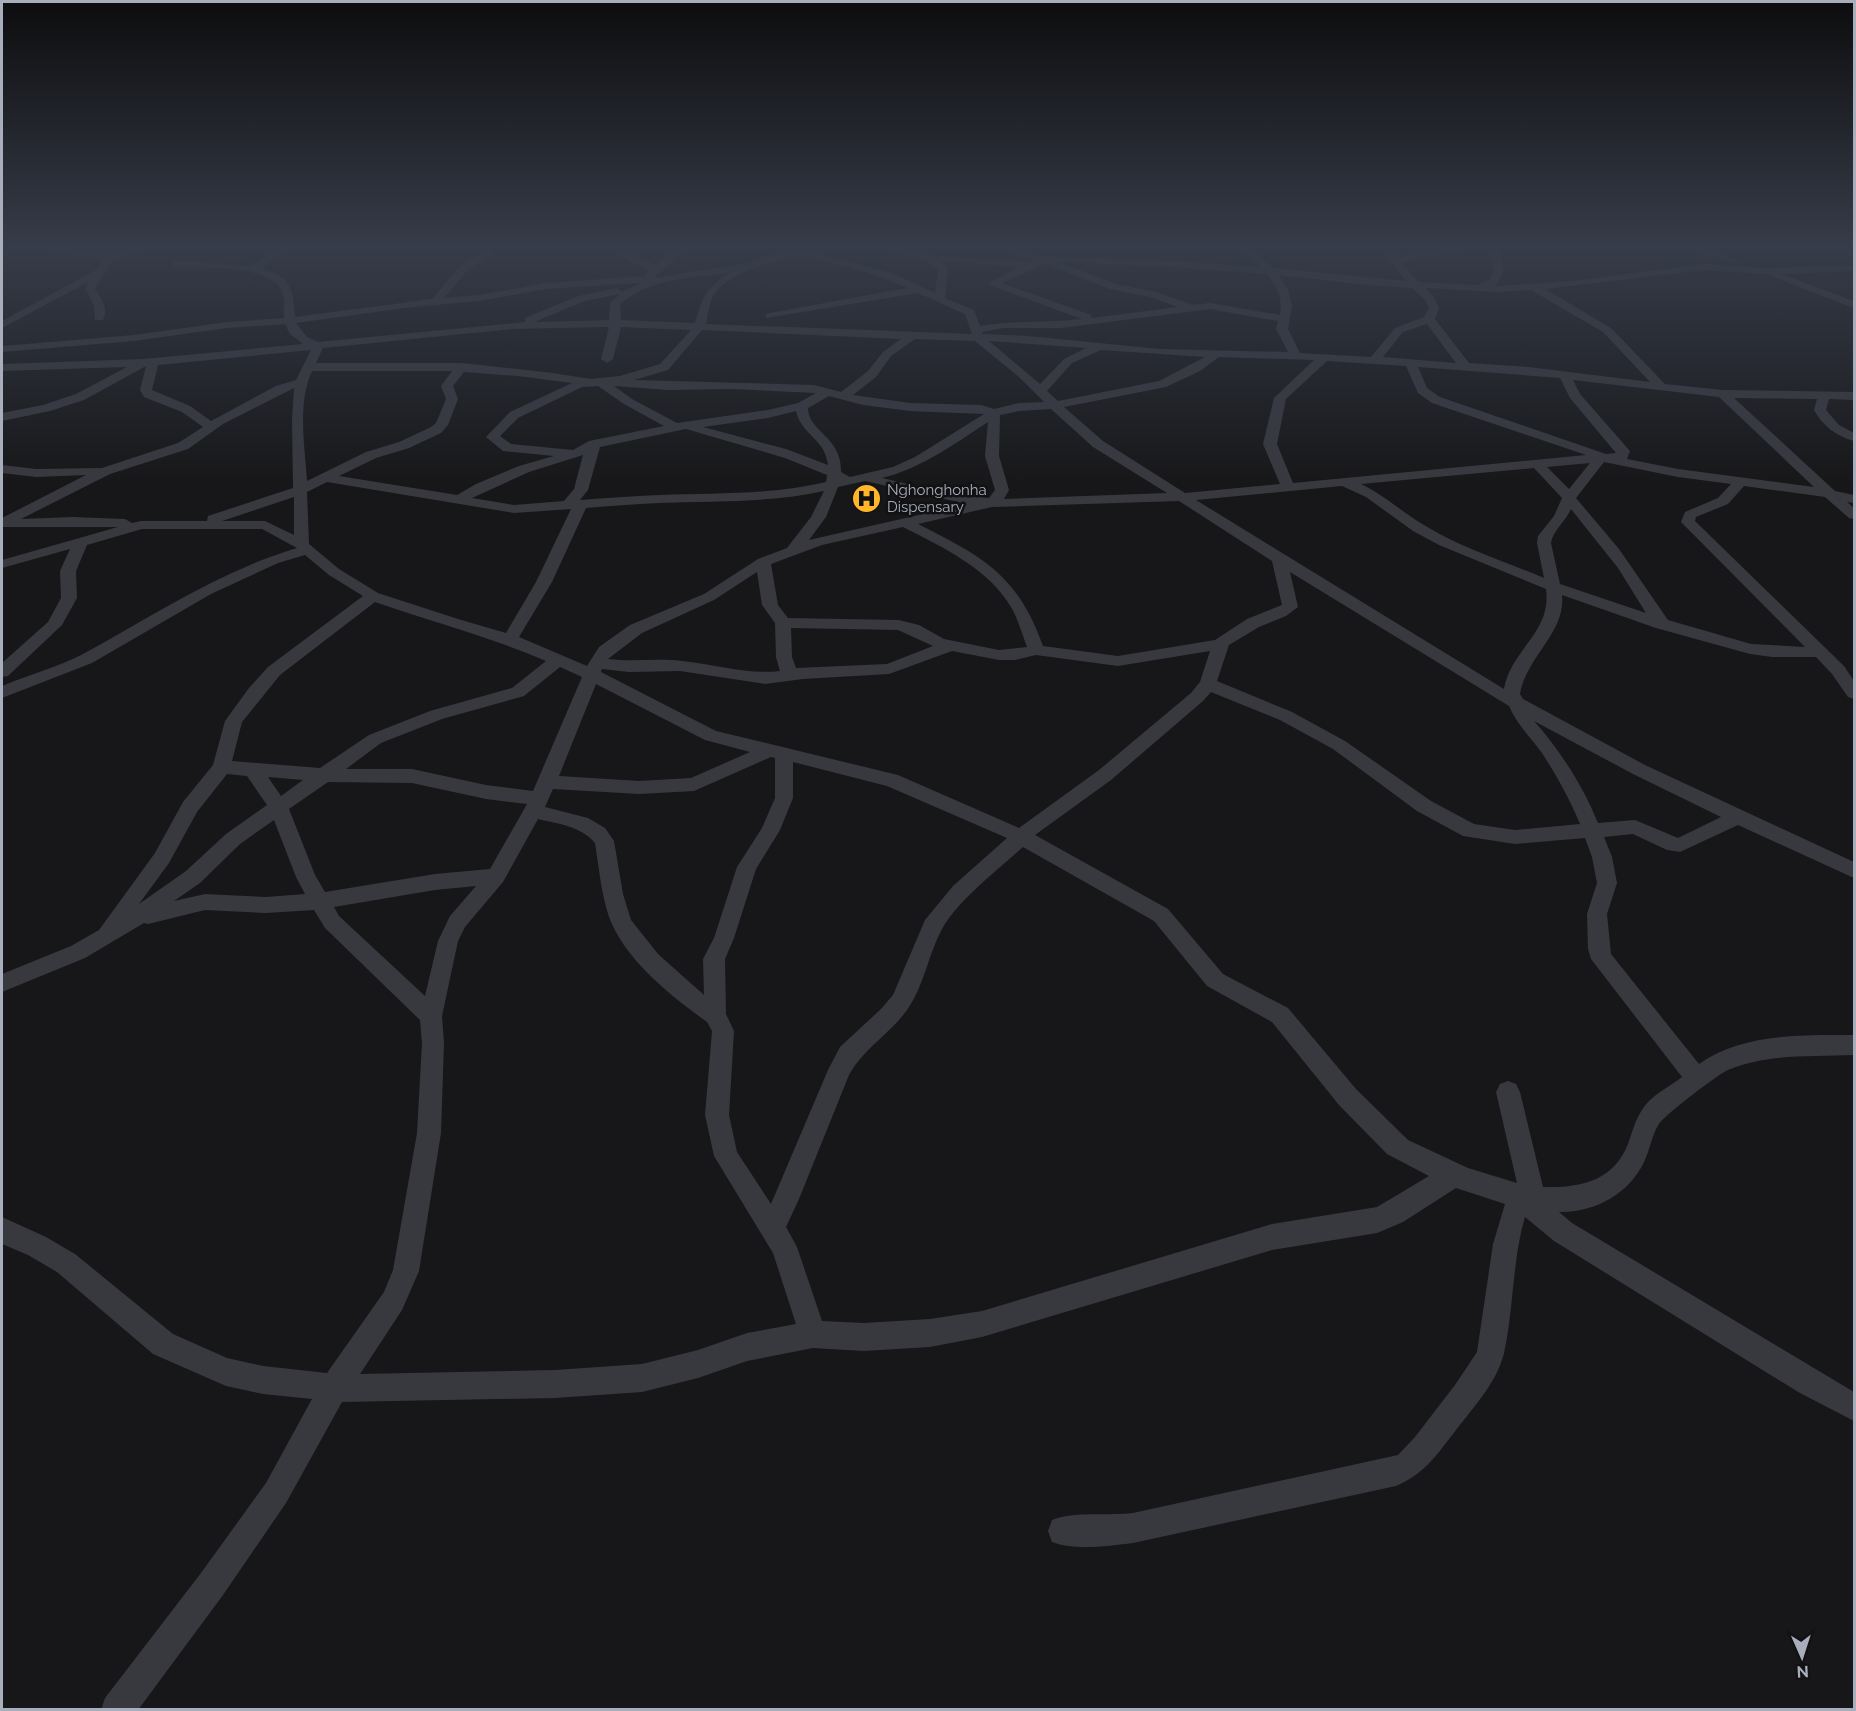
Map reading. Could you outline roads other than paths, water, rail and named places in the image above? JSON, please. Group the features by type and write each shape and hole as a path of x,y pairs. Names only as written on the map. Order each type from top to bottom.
{"street":[{"path":"2,349 127,339 229,325"},
{"path":"293,325 296,336 318,346"},
{"path":"2,368 148,363 512,326 552,325"},
{"path":"607,359 613,342 615,325"},
{"path":"654,325 912,336 978,334 1169,352 1294,355 1410,362 1565,375 1723,394 1854,396"},
{"path":"975,325 978,334 1089,438 1279,557 1518,704 1620,760 1854,870"},
{"path":"978,334 1003,325 1062,325"},
{"path":"1282,325 1294,355"},
{"path":"1373,360 1392,341 1398,330 1413,325"},
{"path":"1434,325 1466,367"},
{"path":"1598,325 1607,330 1661,386"},
{"path":"614,382 664,367 699,327"},
{"path":"842,397 872,374 886,354 912,336"},
{"path":"110,365 124,347 127,339"},
{"path":"304,547 298,448 301,382 318,346"},
{"path":"1041,391 1068,361 1100,346"},
{"path":"575,454 508,448 492,437 514,415 594,382 618,392 630,403 681,426 782,452 833,479 850,482 897,470 920,460 994,413 1018,407 1056,405 1168,382 1196,368 1218,353"},
{"path":"1288,487 1270,444 1280,398 1324,357"},
{"path":"1410,362 1422,390 1436,400 1604,459 1739,483 1827,493 1854,499"},
{"path":"2,417 80,397 148,363"},
{"path":"148,363 146,390 148,394 190,411 210,426"},
{"path":"307,367 462,367 512,370 594,382 814,389 842,397 898,406 981,409 994,413"},
{"path":"202,523 300,490 371,455 404,445 439,428 452,399 447,386 462,367"},
{"path":"117,1710 212,1584 269,1502 334,1388 393,1301 406,1271 429,1133 433,1043 431,1016 452,930 496,876 539,798 593,668 605,651 636,629 709,597 764,562 792,550 990,503 1183,496 1622,456 1623,451 1574,395 1565,375"},
{"path":"2,524 105,471 183,446 210,426 280,389 301,382"},
{"path":"457,501 492,482 575,454 594,444 681,426 768,414 802,406 828,392"},
{"path":"1723,394 1827,493 1854,515"},
{"path":"1824,396 1820,410 1825,419 1838,430 1854,437"},
{"path":"792,550 816,524 833,479 833,452 803,417 802,406"},
{"path":"866,478 938,495 990,503 1002,490 993,462 991,441 995,426 994,413"},
{"path":"510,639 544,582 581,490 594,444"},
{"path":"1604,459 1569,498 1561,517 1545,539 1551,586 1556,605 1552,621 1529,653 1512,690 1530,729 1547,747 1559,766 1581,804 1593,832 1607,883 1597,914 1596,936 1602,958 1696,1078"},
{"path":"1538,465 1569,498 1622,563 1648,606 1662,624"},
{"path":"2,469 36,473 105,471"},
{"path":"327,478 514,509 657,499 752,496 833,479"},
{"path":"1343,482 1371,494 1418,528 1444,542 1551,586 1662,624 1761,651 1821,652"},
{"path":"1739,483 1728,498 1690,515 1688,522 1712,542 1821,652 1846,670 1854,693"},
{"path":"2,524 93,521 141,525 202,523 265,525 304,547 334,572 373,596 452,623 510,639 557,660 593,668 680,666 750,677 889,669 949,646"},
{"path":"904,522 973,561 990,574 1017,604 1036,650"},
{"path":"2,564 141,525"},
{"path":"2,672 54,625 69,598 68,571 81,542"},
{"path":"2,692 93,656 163,613 304,547"},
{"path":"783,623 899,625 949,646 999,655 1016,655 1036,650 1094,660 1118,661 1220,644 1235,632 1290,607 1279,557"},
{"path":"764,562 770,605 783,623 784,657 789,674"},
{"path":"104,937 162,858 190,807 222,767 234,721 268,676 373,596"},
{"path":"771,1229 787,1199 839,1070 848,1054 889,1016 901,1001 932,926 946,907 1040,821 1105,775 1197,697 1208,684 1220,644"},
{"path":"2,983 62,960 130,922 194,877 222,848 278,806 369,743 395,730 518,692 557,660"},
{"path":"593,668 711,736 892,780 1022,837 1161,915 1223,987 1269,1007 1280,1015 1365,1116 1392,1143 1406,1154 1452,1176 1482,1187 1527,1197 1560,1199 1586,1196 1606,1188 1633,1161 1645,1122 1654,1112 1696,1078 1719,1063 1772,1047 1854,1045"},
{"path":"1208,684 1286,716 1339,745 1424,806 1470,831 1515,837 1635,827 1667,844 1680,845 1738,817"},
{"path":"222,767 322,775 412,776 486,792 539,798 694,784 776,753"},
{"path":"776,753 784,798 770,830 747,867 724,938 714,959 715,1015 723,1031 717,1115 726,1156 784,1246 813,1334"},
{"path":"253,770 278,806 306,877 332,922 431,1016"},
{"path":"539,798 600,834 604,841 622,923 641,949 697,1004 715,1015"},
{"path":"130,922 205,902 266,905 319,901 435,882 496,876"},
{"path":"1508,1092 1527,1197 1563,1232 1854,1407"},
{"path":"2,1229 66,1263 163,1344 226,1372 263,1380 334,1388 555,1384 651,1376 698,1364 747,1347 813,1334 864,1337 930,1333 982,1324 1272,1238 1377,1220 1394,1213 1452,1176"},
{"path":"1063,1531 1108,1532 1133,1528 1355,1481 1396,1471 1408,1464 1425,1447 1465,1395 1482,1371 1490,1354 1512,1217 1527,1197"}],"place":[{"name":"Nghonghonha Dispensary","path":"866,499"}]}
